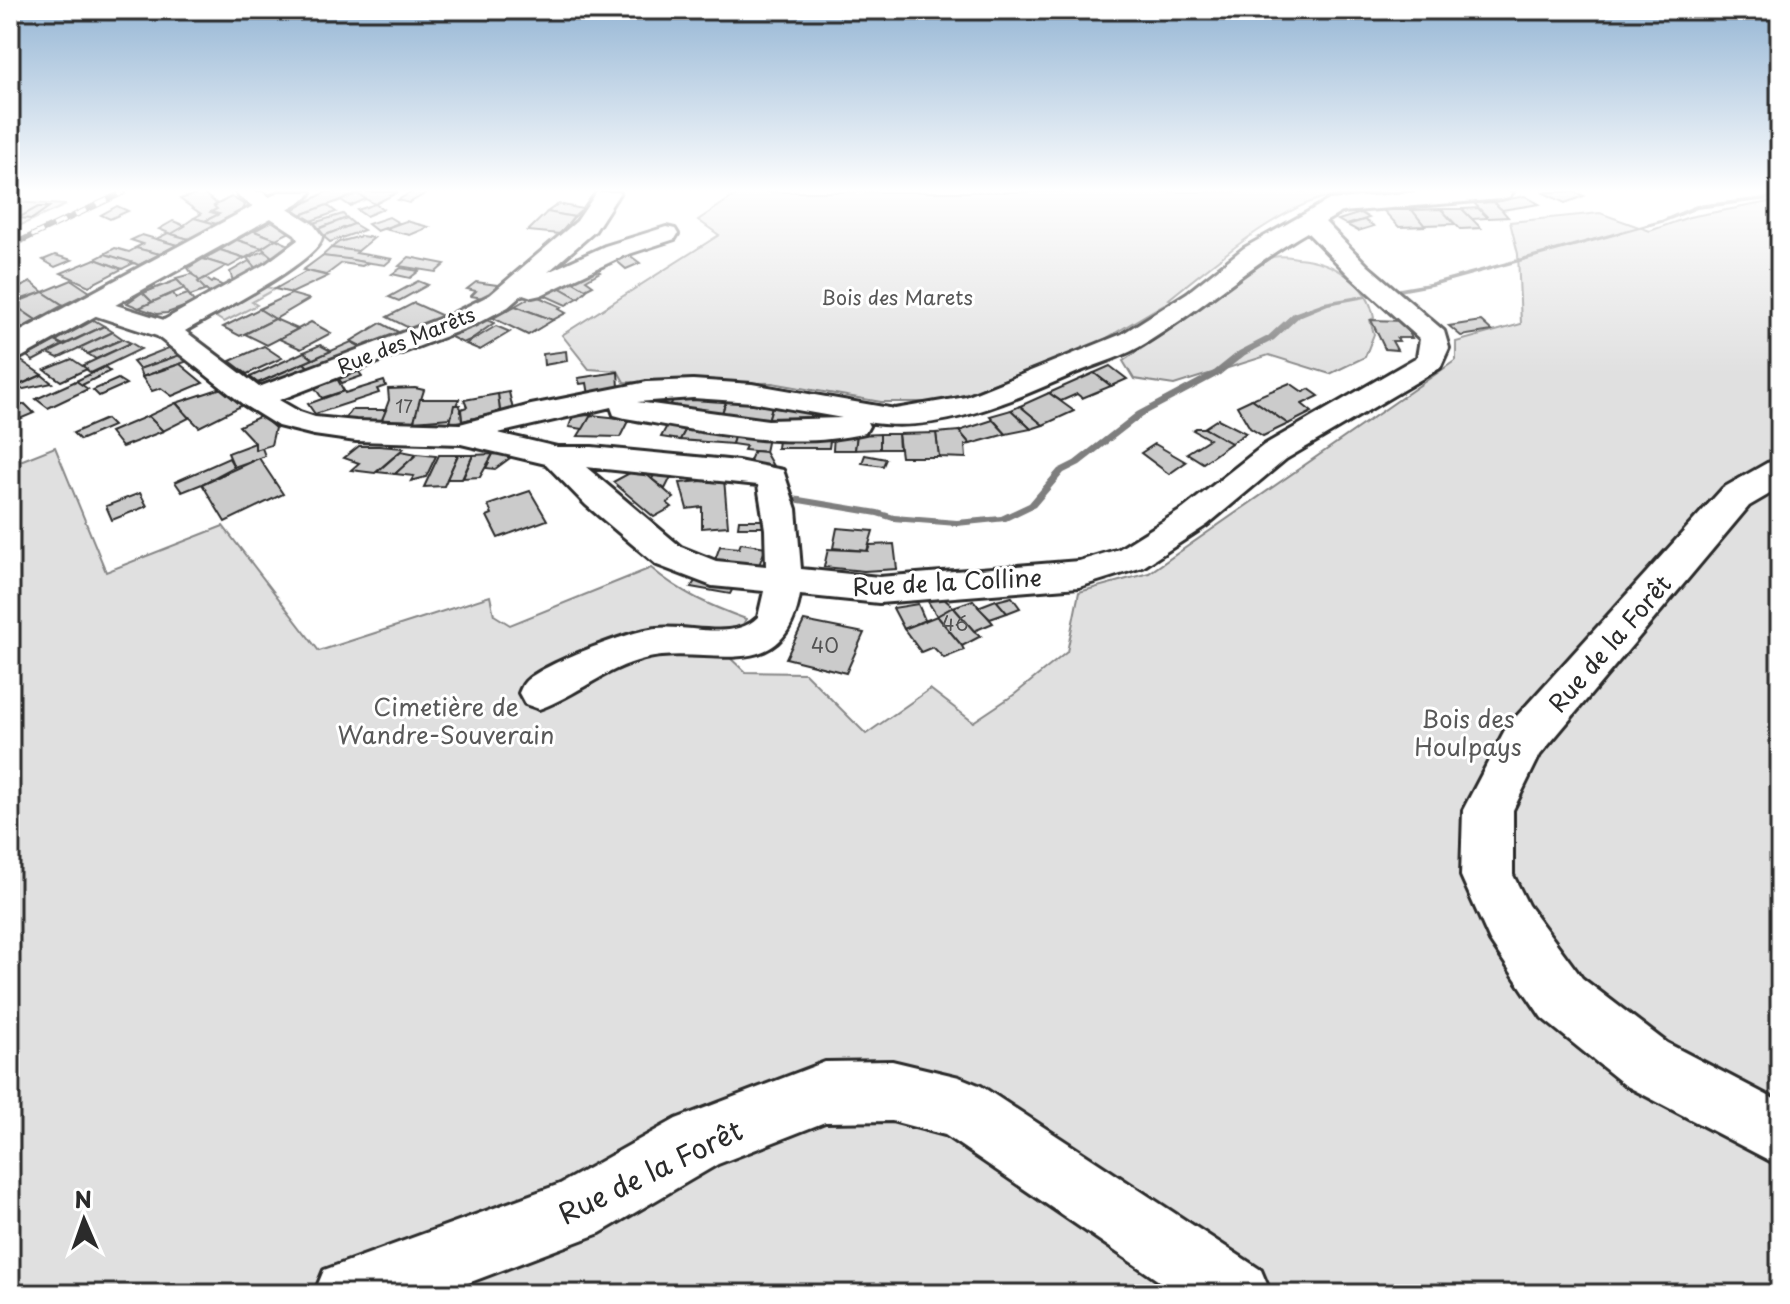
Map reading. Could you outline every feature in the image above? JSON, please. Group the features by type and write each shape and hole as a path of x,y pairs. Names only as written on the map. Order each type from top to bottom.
{"main road":[{"path":"10,350 173,253"},
{"name":"Rue de la Forêt","path":"1780,472 1736,497 1523,742 1488,810 1487,876 1509,923 1562,998 1646,1064 1780,1135"},
{"name":"Rue de la Forêt","path":"348,1294 577,1210 698,1141 825,1092 892,1091 959,1108 1237,1294"}],"street":[{"path":"167,330 276,268 297,253"},
{"name":"Rue des Marêts","path":"255,399 462,320 499,301 555,253"},
{"path":"499,301 610,253"},
{"path":"461,434 493,423 587,404 758,428 839,428 973,405 1132,340 1196,299 1232,267 1255,253"},
{"name":"Rue de la Colline","path":"557,457 598,497 669,556 712,573 782,583 894,589 1079,574 1131,558 1195,517 1275,452 1430,362 1435,348 1434,337 1341,253"},
{"path":"90,305 167,330 255,399 289,419 314,426 356,431 461,434 557,457 592,457 772,477 779,497 784,544 782,583 775,622 759,637 737,644 665,641 643,644 585,668 539,693"}],"green space":[{"name":"Bois des Marets","path":"691,253 1228,253 1169,299 1197,310 1243,273 1263,261 1286,256 1323,264 1346,276 1364,294 1374,318 1370,320 1374,334 1365,357 1330,374 1269,355 1174,385 1134,379 1123,361 1193,314 1164,304 1100,342 970,393 938,402 881,402 772,383 624,382 618,371 589,369 562,335"},
{"path":"1780,253 1780,1294 10,1294 10,465 55,447 106,572 223,526 319,651 490,596 494,615 510,625 651,568 696,598 746,619 727,655 745,672 805,673 866,734 930,689 973,722 1015,694 1067,652 1079,592 1149,573 1456,360 1456,342 1521,324 1518,254"},
{"path":"261,286 275,289 252,302 257,305 224,322 216,317"}],"building":[{"path":"155,253 160,254 139,265 104,254"},
{"path":"215,253 245,258 229,267 203,259"},
{"path":"229,253 254,253 245,258"},
{"path":"266,253 273,258 256,269 247,258"},
{"path":"326,253 356,253 392,259 385,265 322,256"},
{"path":"626,253 640,263 626,269 611,256"},
{"path":"105,254 134,263 122,269 95,259"},
{"path":"55,255 72,260 55,267 43,260"},
{"path":"322,256 368,263 362,266 342,263 326,275 303,270"},
{"path":"409,257 445,264 436,272 399,266"},
{"path":"95,259 122,269 89,286 61,273"},
{"path":"203,259 226,266 198,282 188,268"},
{"path":"249,261 256,269 233,281 230,272"},
{"path":"591,267 600,272 586,280 593,285 585,289 566,278"},
{"path":"401,268 419,271 410,278 392,274"},
{"path":"307,271 328,276 292,293 275,289"},
{"path":"191,274 207,290 190,296 176,278"},
{"path":"205,278 225,287 211,295 198,282"},
{"path":"566,278 587,290 578,298 553,284"},
{"path":"72,280 90,292 63,305 43,292"},
{"path":"177,280 185,288 152,302 143,293"},
{"path":"418,281 428,285 399,301 389,297"},
{"path":"31,282 43,292 10,303 10,292"},
{"path":"476,282 504,286 489,299 471,296 476,291 467,289"},
{"path":"553,284 578,298 566,305 535,291"},
{"path":"150,287 155,288 143,293 152,302 139,308 127,303"},
{"path":"43,292 63,305 36,320 12,304"},
{"path":"173,293 176,298 188,294 195,303 157,314 139,308"},
{"path":"291,294 309,299 275,319 259,309"},
{"path":"534,295 562,307 559,309 566,313 553,320 515,306"},
{"path":"414,303 443,316 413,330 387,317"},
{"path":"515,306 553,320 528,335 493,318"},
{"path":"17,307 36,320 10,331 10,310"},
{"path":"259,309 275,319 240,336 223,327"},
{"path":"482,318 494,323 470,340 463,343 449,336 456,331 460,333"},
{"path":"275,319 298,329 267,345 245,334"},
{"path":"94,320 104,326 63,345 55,341"},
{"path":"1371,320 1403,321 1412,338 1397,338 1399,341 1392,341 1397,350 1385,349"},
{"path":"1481,321 1492,331 1461,336 1449,326"},
{"path":"311,322 331,333 301,349 279,339"},
{"path":"381,323 404,335 368,350 351,341"},
{"path":"104,326 113,332 58,358 48,353"},
{"path":"496,326 510,332 480,350 466,344"},
{"path":"113,332 123,339 88,354 79,348"},
{"path":"123,339 131,343 96,359 88,354"},
{"path":"55,341 63,345 33,361 27,356"},
{"path":"351,342 368,350 313,372 304,363"},
{"path":"131,343 141,349 91,373 82,366"},
{"path":"176,345 183,354 139,369 133,362"},
{"path":"320,345 331,351 313,359 304,352"},
{"path":"264,346 282,358 247,374 230,361"},
{"path":"566,351 567,361 544,365 543,354"},
{"path":"304,352 313,359 258,383 250,377"},
{"path":"183,354 188,361 142,377 139,369"},
{"path":"72,359 87,369 61,381 45,370"},
{"path":"20,360 42,375 10,389 10,366"},
{"path":"304,363 313,372 266,389 258,383"},
{"path":"180,364 203,383 172,396 161,388 152,391 142,377"},
{"path":"354,366 362,376 342,383 334,373"},
{"path":"1110,366 1127,379 1111,386 1094,373"},
{"path":"105,367 110,371 82,385 76,381"},
{"path":"618,372 619,387 589,395 587,383 580,384 578,378"},
{"path":"1094,373 1111,386 1082,398 1077,394 1061,401 1049,393"},
{"path":"42,375 52,383 10,392 11,389"},
{"path":"335,375 344,391 322,398 313,385"},
{"path":"118,379 126,384 99,396 93,390"},
{"path":"76,381 88,389 48,408 36,399"},
{"path":"384,381 386,386 377,389 379,393 315,414 308,404 344,391"},
{"path":"1290,383 1303,392 1309,389 1319,396 1302,404 1312,412 1288,424 1252,399"},
{"path":"225,387 243,405 199,427 176,403"},
{"path":"388,389 424,390 414,421 381,422 389,400"},
{"path":"509,392 513,410 500,412 498,394"},
{"path":"1049,393 1074,411 1043,425 1020,406"},
{"path":"498,394 500,412 462,421 461,409 467,407 464,400"},
{"path":"675,396 728,397 720,418 668,410"},
{"path":"728,397 773,403 768,421 720,418"},
{"path":"420,399 459,399 450,418 414,421"},
{"path":"1252,399 1288,424 1263,436 1250,428 1237,406"},
{"path":"176,403 189,418 163,431 148,416"},
{"path":"773,403 813,409 807,425 768,421"},
{"path":"25,404 34,413 10,423 10,410"},
{"path":"454,405 460,405 462,421 450,423"},
{"path":"1020,406 1043,425 1031,429 1011,410"},
{"path":"351,410 386,410 381,422 344,420"},
{"path":"1011,410 1031,429 1006,434 990,416"},
{"path":"591,415 629,419 620,437 578,436"},
{"path":"591,415 583,429 569,427 573,416"},
{"path":"148,416 163,431 122,447 110,432"},
{"path":"261,416 275,428 271,445 255,450 255,443 239,426"},
{"path":"106,419 113,426 80,440 73,433"},
{"path":"1218,419 1246,433 1231,443 1204,428"},
{"path":"993,420 1006,434 970,444 959,431"},
{"path":"669,422 688,425 680,440 661,437"},
{"path":"688,425 736,431 732,444 680,440"},
{"path":"1204,428 1231,443 1203,463 1187,453 1209,439 1193,430"},
{"path":"736,431 769,433 765,452 744,450 746,446 732,444"},
{"path":"959,431 970,444 965,445 966,458 939,457 936,433"},
{"path":"779,433 831,434 829,448 777,448"},
{"path":"936,433 939,457 901,457 898,434"},
{"path":"834,434 857,435 855,450 833,450"},
{"path":"880,434 898,434 899,449 880,449"},
{"path":"880,434 880,449 855,450 857,435"},
{"path":"255,443 255,450 262,448 265,456 234,467 228,453"},
{"path":"1155,444 1186,462 1169,474 1141,453"},
{"path":"359,446 404,448 375,473 351,470 359,463 344,458"},
{"path":"401,451 417,454 395,474 377,472"},
{"path":"754,451 765,452 773,466 748,465"},
{"path":"417,454 436,456 426,477 411,481 414,476 395,474"},
{"path":"493,454 514,455 495,469 486,468"},
{"path":"493,454 480,477 463,478 473,455"},
{"path":"439,455 458,455 444,486 424,487"},
{"path":"458,455 473,455 462,479 447,479"},
{"path":"865,455 886,459 883,466 862,463"},
{"path":"229,458 234,467 202,484 182,492 175,482"},
{"path":"259,458 283,494 225,522 202,484"},
{"path":"639,468 674,498 667,503 672,507 654,517 613,482"},
{"path":"657,470 674,471 665,489 652,479"},
{"path":"724,479 728,526 702,528 702,507 687,509 680,483"},
{"path":"530,491 547,520 498,538 487,516 492,514 488,505"},
{"path":"140,493 147,506 112,520 106,506"},
{"path":"739,520 778,520 777,527 738,527"},
{"path":"837,528 873,531 867,551 833,548"},
{"path":"741,543 766,547 759,565 715,560 720,546 739,548"},
{"path":"894,544 897,569 864,571 824,567 828,549 868,551 870,545"},
{"path":"698,577 736,583 730,594 691,587"},
{"path":"942,597 953,607 937,616 927,600"},
{"path":"1012,597 1020,608 1007,613 996,601"},
{"path":"973,600 993,623 974,631 953,607"},
{"path":"996,600 1007,613 990,619 978,607"},
{"path":"918,604 925,620 904,629 893,608"},
{"path":"953,607 981,636 962,646 937,616"},
{"path":"937,616 964,650 944,658 933,647 921,652 904,629"},
{"path":"804,621 864,633 846,673 786,658"}],"waterway":[{"path":"1394,291 1430,285 1547,253"},
{"path":"781,497 893,518 957,523 1003,519 1032,505 1061,471 1077,463 1140,414 1217,373 1242,353 1271,338 1296,315 1326,303 1364,297"}],"park label":[{"name":"Cimetière de Wandre-Souverain","path":"446,720"},
{"name":"Bois des Houlpays","path":"1468,732"}]}
